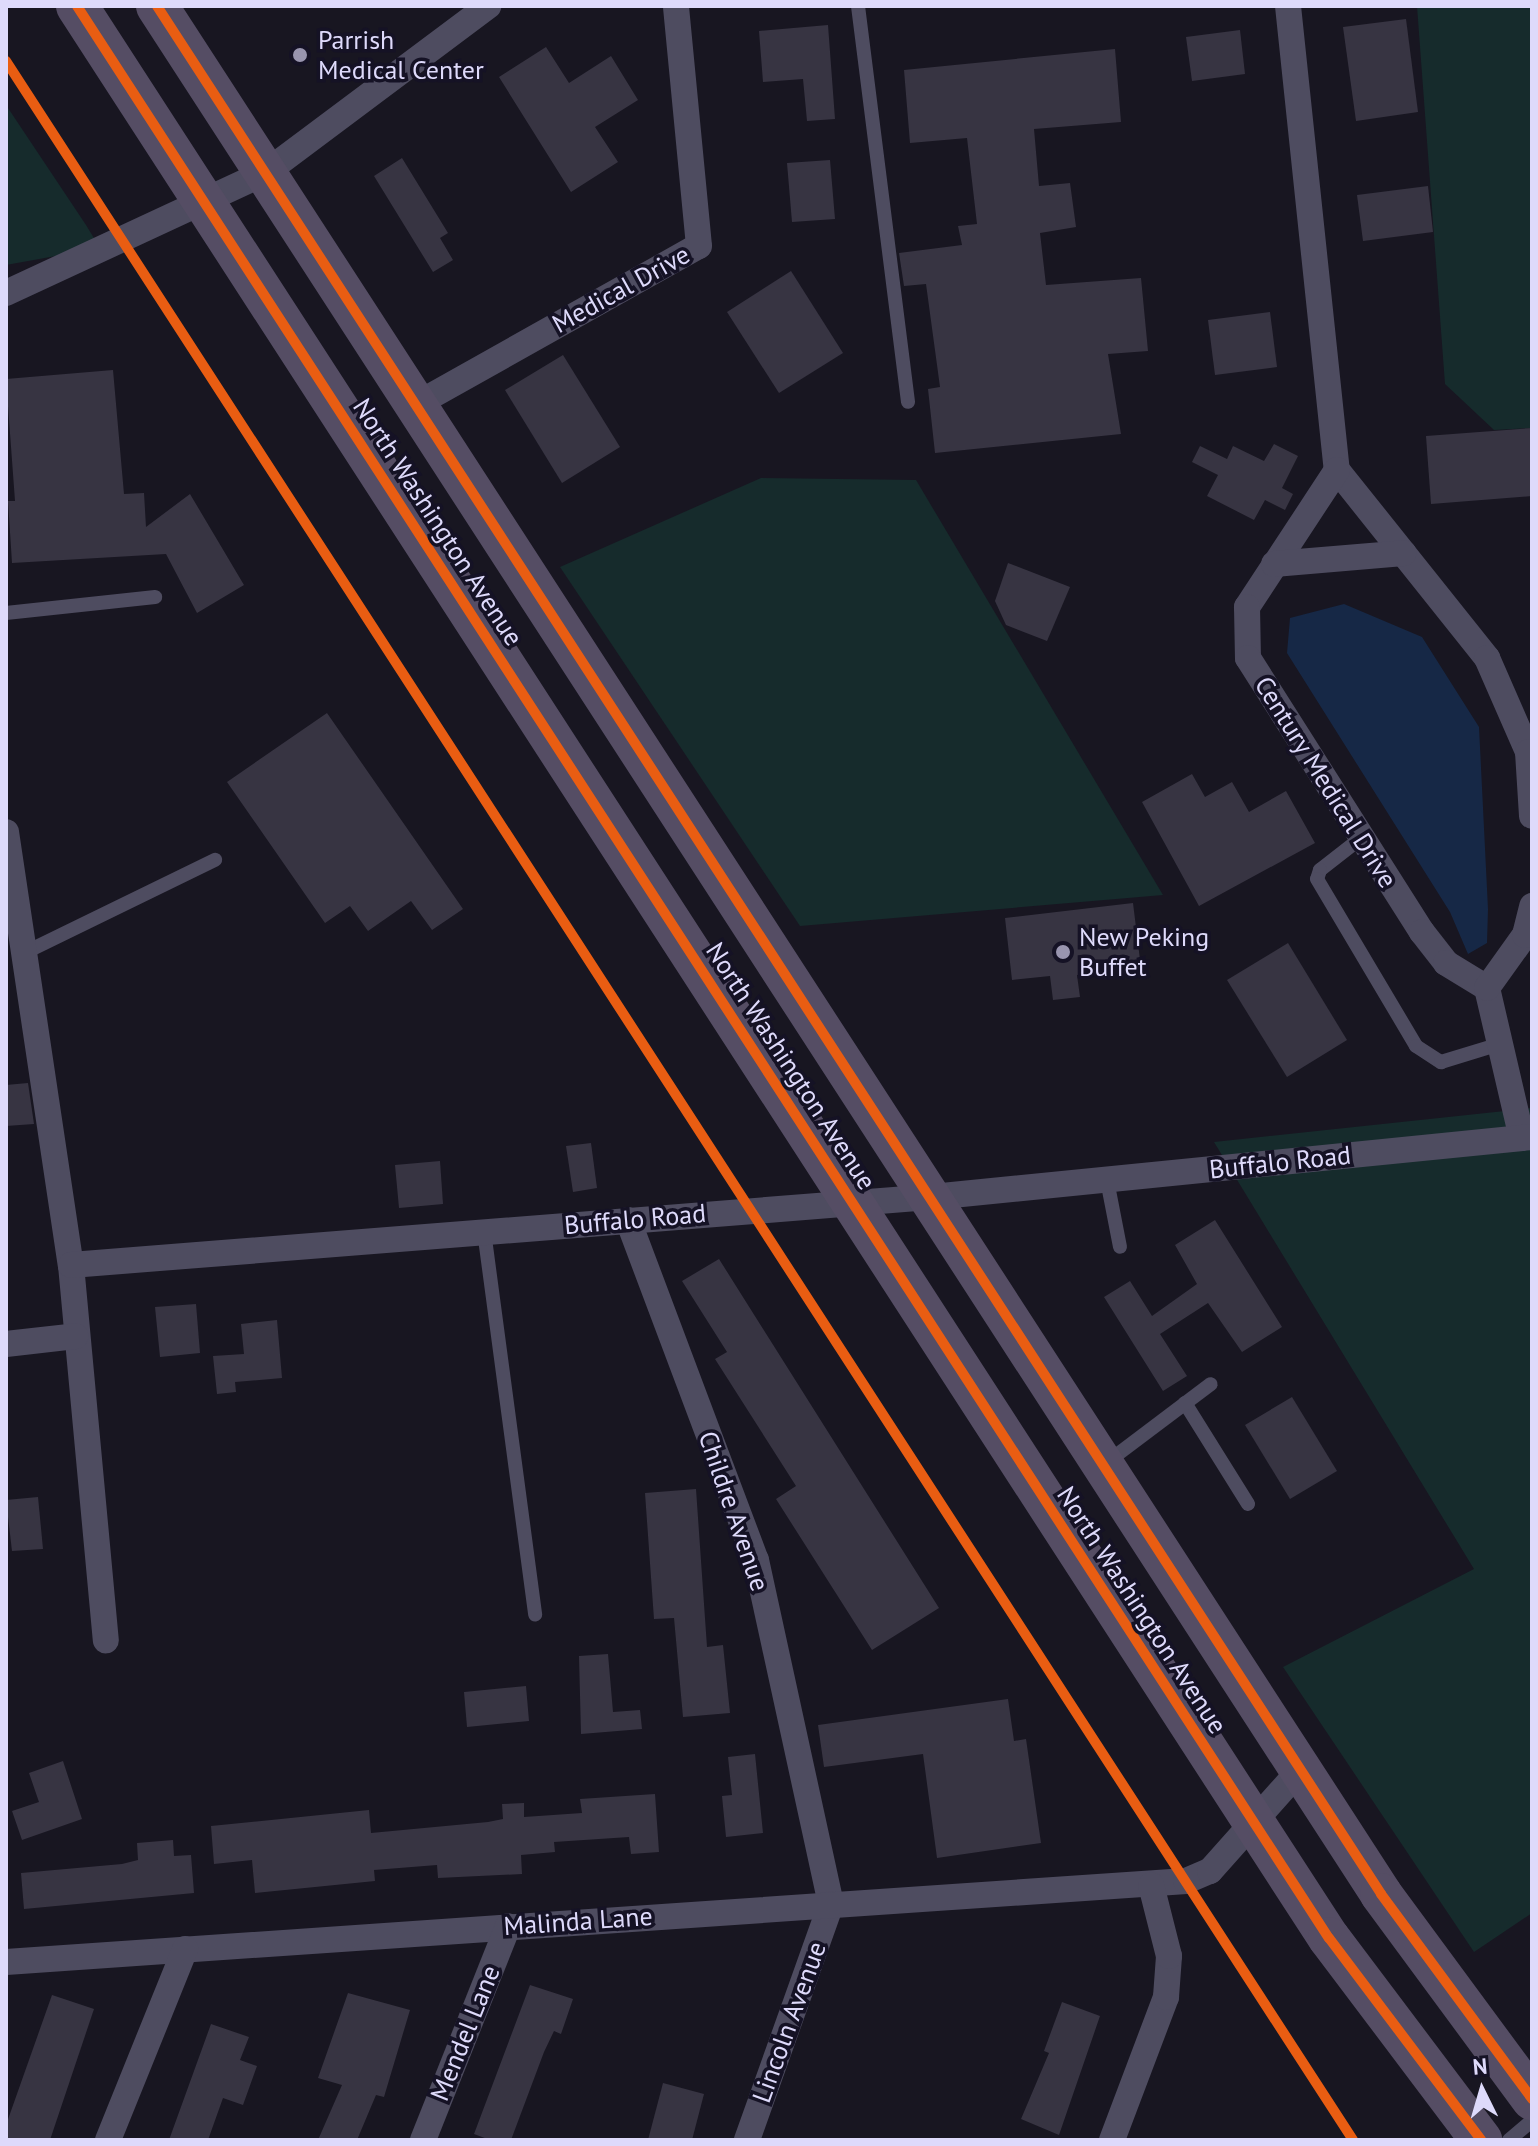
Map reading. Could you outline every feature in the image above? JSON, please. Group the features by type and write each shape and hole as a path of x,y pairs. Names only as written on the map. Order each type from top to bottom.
{"main road":[{"name":"North Washington Avenue","path":"77,6 1255,1825 1367,1994 1481,2140"},
{"name":"North Washington Avenue","path":"157,6 1301,1769 1424,1956 1532,2099"}],"street":[{"path":"6,293 265,173 488,6"},
{"name":"Medical Drive","path":"417,404 699,246 676,6"},
{"path":"1288,6 1337,470 1487,658 1528,752 1532,816"},
{"name":"Century Medical Drive","path":"1337,470 1247,607 1248,658 1361,838 1446,963 1487,988"},
{"path":"1274,564 1404,553"},
{"path":"6,832 71,1265 106,1640"},
{"path":"1527,1138 1487,988 1525,935 1532,906"},
{"name":"Buffalo Road","path":"71,1265 932,1197 1527,1138"},
{"name":"Childre Avenue","path":"628,1220 756,1560 831,1904"},
{"path":"6,1344 76,1336"},
{"name":"Malinda Lane","path":"6,1962 831,1904 1151,1885 1210,1871 1255,1825 1301,1769"},
{"path":"1112,2140 1166,1997 1169,1956 1151,1885"},
{"name":"Lincoln Avenue","path":"747,2140 831,1904"},
{"name":"Mendel Lane","path":"423,2140 508,1926"},
{"path":"108,2140 185,1949"}],"lane":[{"path":"858,6 908,402"},
{"path":"6,613 155,597"},
{"path":"1361,838 1320,870 1317,879 1416,1046 1441,1062 1500,1044"},
{"path":"22,954 215,860"},
{"path":"1107,1180 1120,1247"},
{"path":"484,1231 535,1615"},
{"path":"1105,1463 1211,1384"},
{"path":"1185,1403 1248,1504"},
{"path":"1509,2140 1532,2121"}],"green space":[{"path":"1417,6 1532,6 1532,428 1494,430 1445,384"},
{"path":"6,105 86,225 100,248 6,265"},
{"path":"761,478 916,480 1163,895 800,926 560,567"},
{"path":"1532,1108 1532,1913 1474,1952 1283,1667 1474,1569 1214,1142"}],"water":[{"path":"1344,604 1422,637 1479,727 1487,943 1468,954 1450,912 1287,653 1290,618"}],"building":[{"path":"1406,19 1418,112 1356,121 1343,27"},
{"path":"828,25 835,119 807,121 803,79 763,82 759,31"},
{"path":"1240,30 1245,74 1192,81 1186,37"},
{"path":"546,47 569,83 611,56 638,100 595,127 618,162 571,192 499,77"},
{"path":"1115,49 1121,122 1034,129 1039,186 1070,183 1076,227 1040,233 1046,285 1141,278 1148,351 1108,354 1121,434 935,453 928,389 940,387 926,284 904,286 899,253 962,245 958,226 977,224 967,138 910,143 904,70"},
{"path":"402,158 448,233 440,238 453,260 433,272 374,176"},
{"path":"830,160 835,219 792,222 787,163"},
{"path":"1428,186 1433,232 1363,241 1357,195"},
{"path":"791,271 843,353 779,393 727,312"},
{"path":"1270,312 1277,367 1215,375 1208,320"},
{"path":"563,355 620,447 562,483 505,390"},
{"path":"113,370 124,494 144,493 146,527 190,494 244,585 197,613 166,554 12,563 8,501 15,501 6,379"},
{"path":"1532,428 1532,496 1431,504 1426,436"},
{"path":"1274,444 1298,456 1282,488 1293,494 1285,510 1265,500 1254,520 1207,496 1218,475 1192,462 1200,446 1227,459 1233,446 1264,461"},
{"path":"1008,563 1070,587 1047,641 1006,625 995,601"},
{"path":"327,713 463,909 432,930 411,901 368,931 350,906 325,923 227,782"},
{"path":"1192,774 1205,797 1232,782 1249,812 1286,791 1315,843 1199,906 1142,802"},
{"path":"1133,903 1141,968 1077,975 1080,997 1053,1000 1050,976 1012,980 1005,918"},
{"path":"1288,943 1347,1040 1287,1077 1227,980"},
{"path":"28,1083 34,1124 6,1126 6,1085"},
{"path":"591,1143 597,1188 573,1192 566,1146"},
{"path":"440,1161 443,1204 399,1208 395,1165"},
{"path":"1215,1220 1282,1327 1242,1352 1208,1303 1160,1334 1187,1376 1163,1391 1104,1297 1130,1281 1152,1316 1197,1284 1175,1245"},
{"path":"719,1259 939,1608 872,1650 776,1499 796,1486 715,1359 727,1352 682,1281"},
{"path":"196,1304 200,1353 160,1357 155,1307"},
{"path":"277,1320 282,1378 235,1382 236,1392 217,1394 213,1356 244,1354 241,1324"},
{"path":"1292,1397 1337,1471 1290,1499 1245,1425"},
{"path":"696,1489 707,1647 723,1645 730,1713 683,1717 674,1618 654,1619 645,1493"},
{"path":"38,1497 43,1549 12,1551 6,1500"},
{"path":"608,1654 613,1712 640,1710 642,1729 581,1734 579,1656"},
{"path":"526,1686 529,1721 467,1727 464,1692"},
{"path":"1008,1699 1014,1741 1026,1739 1041,1843 937,1858 923,1754 824,1767 818,1725"},
{"path":"755,1754 763,1833 726,1837 722,1796 732,1795 728,1757"},
{"path":"63,1761 82,1819 22,1840 12,1811 39,1802 29,1773"},
{"path":"655,1794 659,1852 631,1854 629,1837 554,1842 555,1852 521,1855 522,1874 438,1878 437,1865 374,1870 375,1881 255,1893 252,1860 214,1864 211,1826 369,1810 371,1833 503,1819 502,1804 524,1803 524,1817 582,1813 580,1799"},
{"path":"173,1840 174,1856 191,1855 194,1893 24,1909 21,1873 122,1864 138,1860 137,1843"},
{"path":"530,1985 573,1999 561,2034 554,2031 544,2052 511,2140 490,2140 474,2134"},
{"path":"348,1993 410,2010 384,2097 376,2095 357,2140 318,2140 342,2085 318,2078"},
{"path":"52,1995 94,2009 50,2140 6,2140 6,2125"},
{"path":"1062,2002 1100,2016 1059,2135 1021,2119 1049,2053 1044,2051"},
{"path":"211,2024 249,2037 240,2060 257,2066 243,2105 223,2098 208,2140 169,2140"},
{"path":"663,2083 704,2094 692,2140 648,2140"}],"cycle path":[{"path":"77,6 1329,1938 1481,2140"},
{"path":"157,6 1381,1894 1532,2099"},
{"path":"6,61 1353,2140"}],"place":[{"name":"Parrish Medical Center","path":"300,55"},
{"name":"New Peking Buffet","path":"1063,952"}]}
